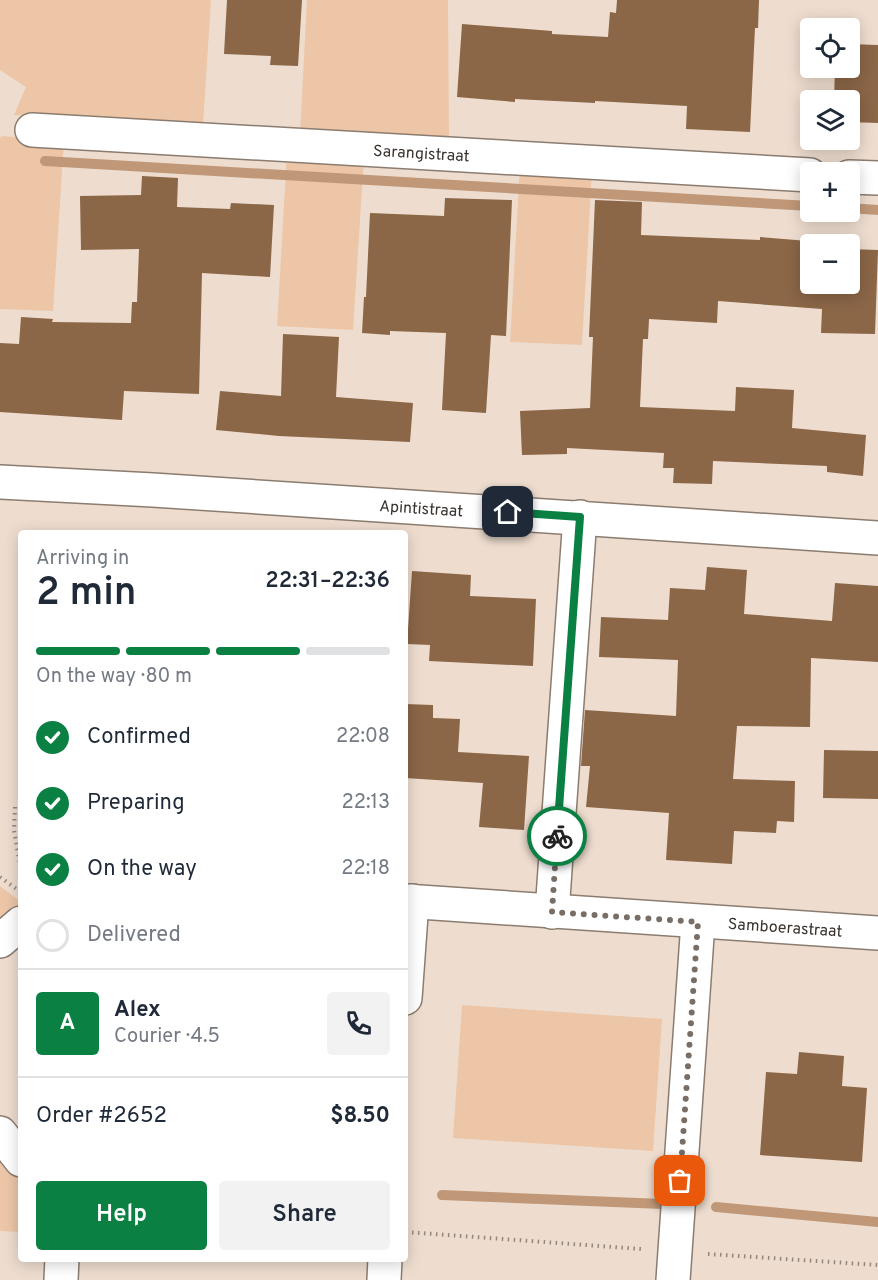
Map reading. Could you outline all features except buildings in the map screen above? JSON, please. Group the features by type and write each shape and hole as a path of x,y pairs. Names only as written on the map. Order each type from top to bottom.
{"street":[{"name":"Sarangistraat","path":"32,130 800,174"},
{"path":"860,177 878,178"},
{"name":"Apintistraat","path":"0,482 580,517 878,538"},
{"path":"552,912 580,517"},
{"path":"408,925 409,901"},
{"name":"Samboerastraat","path":"409,901 878,933"},
{"path":"673,1280 698,922"},
{"path":"0,941 18,926"},
{"path":"0,1132 18,1156"},
{"path":"61,1280 62,1262"},
{"path":"384,1280 385,1262"}],"path":[{"path":"15,807 14,830 18,853"},
{"path":"0,877 18,890"}],"shaded area":[{"path":"0,0 211,0 203,125 14,115 26,87 0,70"},
{"path":"307,0 448,0 449,141 300,134"},
{"path":"2,136 64,141 53,311 0,309 0,138"},
{"path":"287,153 364,157 353,330 277,326"},
{"path":"520,166 592,171 582,345 510,342"},
{"path":"0,886 18,900 18,905 0,923"},
{"path":"462,1005 662,1019 653,1151 453,1138"},
{"path":"0,1155 18,1177 18,1232 0,1231"}],"waterway":[{"path":"45,161 800,205"},
{"path":"860,209 878,210"},
{"path":"442,1195 663,1204"},
{"path":"716,1207 878,1222"}],"way so far":[{"path":"557,836 552,912 698,922 680,1181"}],"route":[{"path":"508,512 580,517 557,836"}]}
